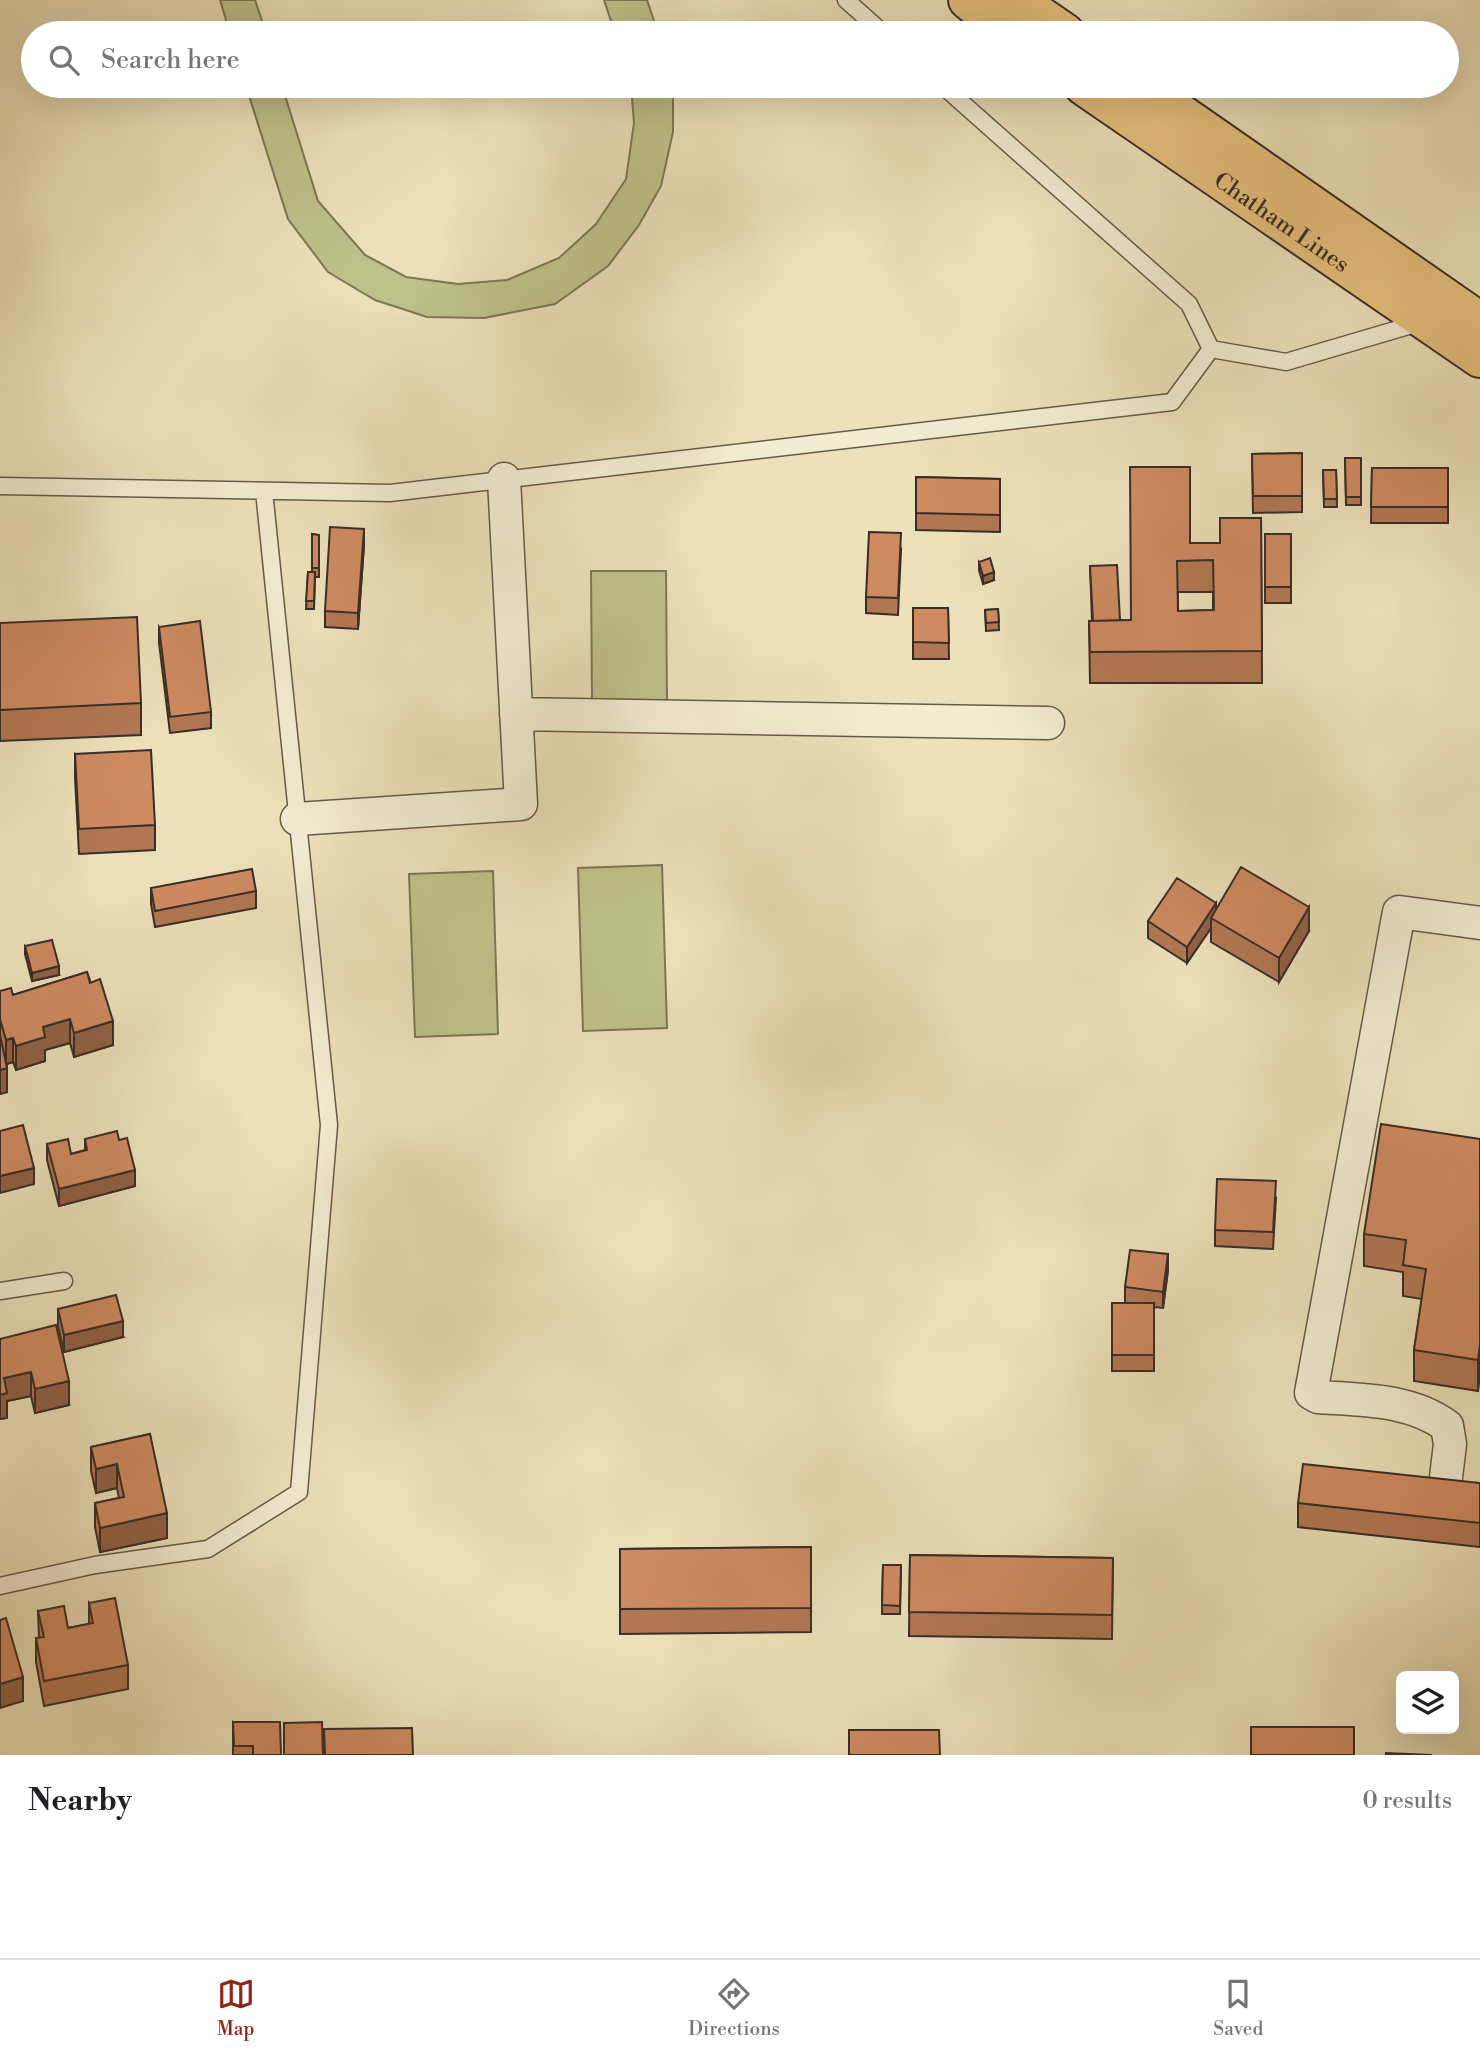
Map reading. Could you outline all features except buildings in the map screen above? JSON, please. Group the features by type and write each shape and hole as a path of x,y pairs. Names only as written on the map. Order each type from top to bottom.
{"highway":[{"path":"968,0 994,21"},
{"path":"1017,0 1048,21"},
{"name":"Chatham Lines","path":"1101,98 1480,358"},
{"name":"Chatham Lines","path":"1158,98 1480,322"}],"street":[{"path":"298,819 521,804 504,479"},
{"path":"516,714 1048,723"},
{"path":"1444,1494 1450,1444 1447,1426 1434,1417 1404,1405 1318,1397 1311,1393 1399,912 1480,923"}],"lane":[{"path":"846,0 870,21"},
{"path":"957,98 1189,304 1210,349"},
{"path":"1210,349 1286,362 1426,321"},
{"path":"0,486 390,493 1172,402 1210,349"},
{"path":"0,1586 95,1565 208,1549 299,1492 329,1125 264,491"},
{"path":"0,1291 64,1281"}],"green space":[{"path":"220,0 255,0 262,21 226,21"},
{"path":"604,0 647,0 654,21 611,21"},
{"path":"250,98 286,98 318,201 365,255 406,277 458,284 507,280 559,258 596,224 626,179 634,123 632,98 673,98 673,132 661,186 639,225 608,266 555,304 484,318 427,317 375,300 328,272 288,219"},
{"path":"591,571 666,571 667,700 592,701"},
{"path":"662,865 667,1028 583,1031 578,868"},
{"path":"493,871 498,1034 415,1037 409,874"}]}
